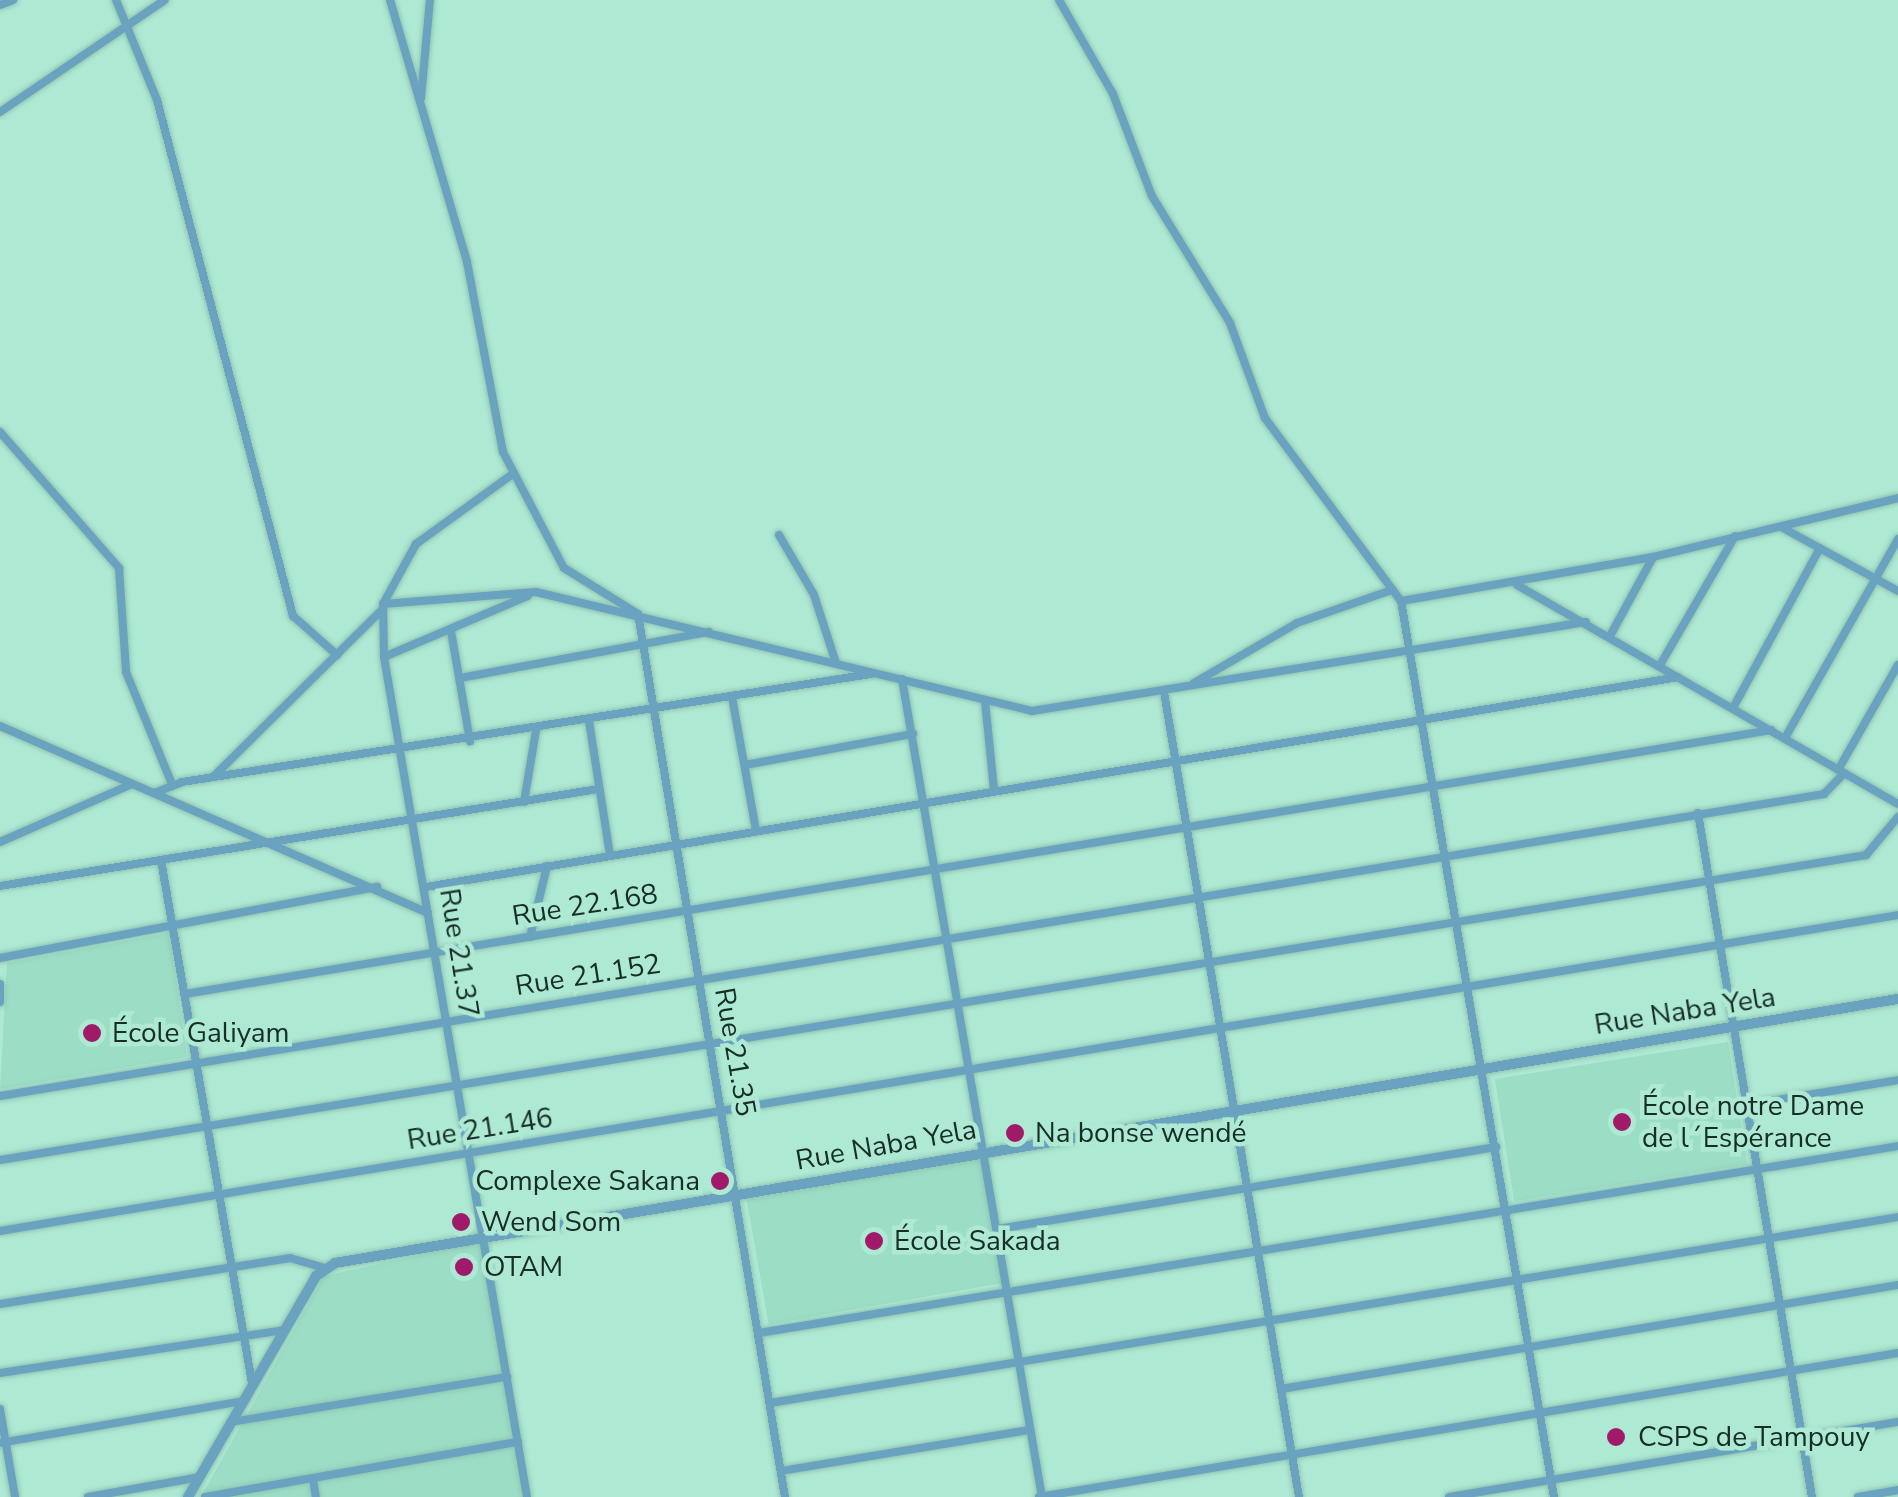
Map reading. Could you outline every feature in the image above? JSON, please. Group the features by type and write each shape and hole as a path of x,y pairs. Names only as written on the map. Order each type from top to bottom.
{"street":[{"path":"0,6 13,0"},
{"path":"116,0 132,23 293,616 337,655"},
{"path":"0,112 165,0"},
{"path":"390,0 467,262 514,473 564,568 638,614"},
{"path":"420,108 430,0"},
{"path":"1060,0 1113,94 1152,196 1222,308 1266,418 1401,601 1554,1497"},
{"path":"0,432 120,568 126,672 172,784"},
{"path":"212,776 383,606 416,544 514,473"},
{"path":"1401,601 1653,557 1898,498"},
{"path":"1781,528 1898,591"},
{"path":"779,534 814,596 836,663"},
{"path":"1660,665 1735,536"},
{"path":"1785,738 1898,539"},
{"path":"1733,708 1820,548"},
{"path":"1610,636 1653,557"},
{"path":"1510,584 1586,622 1897,800"},
{"path":"1192,685 1297,624 1392,590"},
{"path":"383,606 536,592 714,631 1032,711 1412,654 1586,622"},
{"path":"384,656 536,592"},
{"name":"Rue 21.37","path":"383,606 384,656 415,820 527,1497"},
{"name":"Rue 21.35","path":"638,614 786,1497"},
{"path":"451,631 470,742"},
{"path":"460,678 714,631"},
{"path":"1841,771 1898,665"},
{"path":"154,794 172,784 212,776 403,754 876,673"},
{"path":"426,887 1678,677"},
{"path":"902,679 1041,1497 1898,1353"},
{"path":"1164,692 1300,1497"},
{"path":"732,697 756,831"},
{"path":"985,701 994,790"},
{"path":"589,722 610,855"},
{"path":"0,726 428,912"},
{"path":"524,802 536,730"},
{"name":"Rue 22.168","path":"184,994 1771,730"},
{"path":"745,765 913,734"},
{"name":"Rue 21.152","path":"0,1096 1198,894 1824,794 1841,771"},
{"path":"0,842 130,785"},
{"path":"0,886 598,789"},
{"path":"1698,813 1812,1497"},
{"path":"0,1160 1872,854 1898,817"},
{"path":"161,860 253,1388"},
{"path":"530,937 547,866"},
{"path":"0,958 377,888"},
{"name":"Rue 21.146","path":"0,1231 1898,915"},
{"path":"0,984 0,1002"},
{"name":"Rue Naba Yela","path":"324,1268 484,1236 984,1150 1898,999"},
{"path":"1746,1105 1898,1080"},
{"path":"759,1333 1898,1146"},
{"path":"998,1229 1496,1147"},
{"path":"770,1402 1898,1217"},
{"path":"0,1304 232,1264 300,1257 324,1268 188,1497"},
{"path":"1281,1390 1898,1285"},
{"path":"0,1373 284,1330"},
{"path":"231,1422 508,1377"},
{"path":"3,1442 244,1401"},
{"path":"0,1409 16,1497"},
{"path":"1449,1497 1898,1422"},
{"path":"781,1470 1030,1430"},
{"path":"206,1497 518,1442"},
{"path":"88,1497 200,1478"},
{"path":"313,1479 316,1497"},
{"path":"1858,1497 1898,1490"}],"shaded area":[{"name":"École Galiyam","path":"169,933 187,1057 0,1089 7,963"},
{"name":"École notre Dame de l´Espérance","path":"1728,1042 1747,1164 1514,1201 1495,1079"},
{"name":"École Sakada","path":"981,1158 1003,1283 769,1324 747,1199"},
{"path":"480,1242 524,1497 201,1497 324,1276"}],"place":[{"name":"École Galiyam","path":"92,1033"},
{"name":"École notre Dame de l´Espérance","path":"1622,1122"},
{"name":"Na bonse wendé","path":"1015,1133"},
{"name":"Complexe Sakana","path":"720,1181"},
{"name":"Wend Som","path":"461,1222"},
{"name":"École Sakada","path":"874,1241"},
{"name":"OTAM","path":"464,1267"},
{"name":"CSPS de Tampouy","path":"1616,1437"}]}
